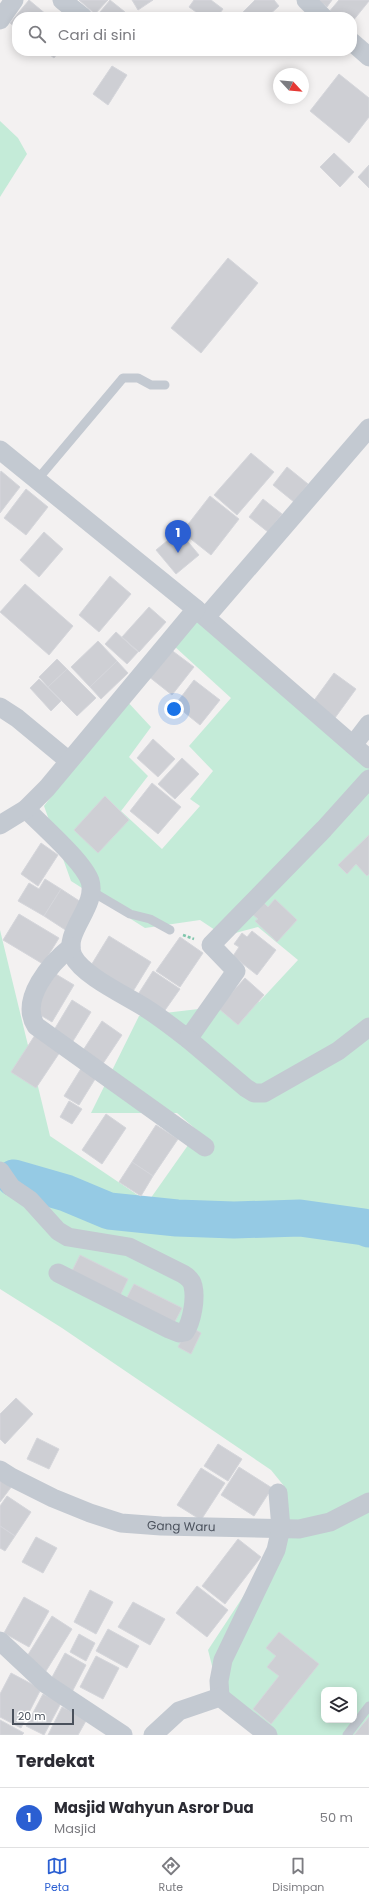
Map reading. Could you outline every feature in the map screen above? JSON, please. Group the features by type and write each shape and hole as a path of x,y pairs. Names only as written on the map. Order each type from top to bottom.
{"street":[{"path":"0,20 14,0"},
{"path":"62,0 77,12"},
{"path":"306,0 318,12"},
{"path":"357,46 369,57"},
{"path":"0,825 26,809 47,788 69,761 201,613 369,428"},
{"path":"0,450 201,613 369,760"},
{"path":"0,707 18,718 69,761"},
{"path":"353,745 369,724"},
{"path":"188,1039 236,971 211,945 324,829 369,779"},
{"path":"26,809 77,860 87,874 91,883 89,902 77,926 71,947 73,955 85,970 148,1010 188,1039 246,1088 254,1093 264,1093 338,1051 369,1027"},
{"path":"71,947 55,962 39,984 30,1008 32,1019 36,1026 205,1147"},
{"path":"0,1171 11,1187 30,1200 58,1231 68,1237 115,1243 129,1247 184,1274 190,1279 193,1285 188,1327 185,1332 179,1333 169,1329 58,1273"},
{"name":"Gang Waru","path":"0,1470 53,1498 90,1513 121,1522 161,1526 299,1529 330,1522 369,1502"},
{"path":"268,1735 220,1697 219,1681 223,1660 276,1550 281,1528 278,1492"},
{"path":"0,1641 46,1684 123,1735"},
{"path":"153,1735 179,1711 220,1697"}],"lane":[{"path":"36,480 123,378 138,378 151,385 165,385"},
{"path":"91,891 130,914 150,919 170,930"},
{"path":"347,1735 369,1706"}],"path":[{"path":"170,930 211,945"}],"green space":[{"path":"0,121 18,138 27,154 0,197"},
{"path":"201,616 369,757 369,1735 268,1735 220,1697 208,1650 283,1536 284,1486 271,1470 62,1328 0,1289 0,930 50,1136 148,1202 198,1131 177,1113 91,1113 139,1016 259,1002 298,960 258,927 224,936 200,920 145,928 71,881 44,806 125,699 151,727 129,757 148,776 121,811 162,849 200,806 190,799 213,771 189,746 231,698 174,646"}],"building":[{"path":"29,0 43,12 19,12"},
{"path":"79,0 108,0 97,12 93,12"},
{"path":"110,0 125,12 100,12"},
{"path":"132,0 153,0 138,10"},
{"path":"194,0 211,0 223,9 221,12 196,12 189,7"},
{"path":"255,0 274,0 279,6 272,12 243,12"},
{"path":"318,0 332,0 327,7"},
{"path":"339,0 369,0 357,16 357,12 329,12"},
{"path":"112,66 127,75 108,105 93,94"},
{"path":"339,74 369,98 369,117 349,143 310,111"},
{"path":"334,153 354,172 340,187 320,167"},
{"path":"369,165 369,188 358,177"},
{"path":"228,258 258,283 201,353 171,328"},
{"path":"251,453 274,472 237,515 214,495"},
{"path":"287,467 308,484 294,502 273,485"},
{"path":"1,471 20,487 0,513 0,473"},
{"path":"26,489 48,507 26,535 4,518"},
{"path":"210,496 239,519 211,555 182,532"},
{"path":"263,499 282,514 268,532 249,517"},
{"path":"179,531 199,555 176,574 156,550"},
{"path":"44,532 63,549 39,577 20,560"},
{"path":"110,576 131,594 99,632 79,615"},
{"path":"25,584 73,626 49,655 0,612"},
{"path":"149,607 166,622 139,652 122,637"},
{"path":"116,632 138,652 127,664 105,644"},
{"path":"98,641 117,661 90,687 71,667"},
{"path":"170,649 194,667 172,695 148,676"},
{"path":"57,659 67,669 48,687 39,677"},
{"path":"117,661 128,673 101,699 90,687"},
{"path":"67,669 96,698 77,716 48,687"},
{"path":"334,673 356,689 332,722 310,706"},
{"path":"39,679 61,701 51,711 30,688"},
{"path":"194,680 220,700 200,725 175,705"},
{"path":"153,739 175,759 158,777 137,758"},
{"path":"182,758 199,774 175,799 158,784"},
{"path":"152,783 181,807 158,834 130,811"},
{"path":"105,796 129,820 98,853 74,830"},
{"path":"369,835 369,874 367,876 356,864 347,874 338,865"},
{"path":"41,843 58,855 38,886 21,874"},
{"path":"45,879 61,889 44,916 18,901 29,883 39,889"},
{"path":"61,889 84,904 67,931 44,916"},
{"path":"275,899 297,920 277,942 255,921 258,919 252,914 263,902 268,907"},
{"path":"19,914 59,938 43,964 3,940"},
{"path":"252,931 276,950 257,975 233,956 239,947 234,944 242,933 247,937"},
{"path":"109,936 151,962 132,993 90,967"},
{"path":"180,937 203,953 180,987 156,971"},
{"path":"153,971 180,989 163,1013 137,996"},
{"path":"54,973 74,985 52,1022 32,1010"},
{"path":"245,978 264,995 238,1025 218,1008"},
{"path":"72,1000 91,1012 70,1046 51,1035"},
{"path":"102,1021 122,1035 100,1068 80,1055"},
{"path":"37,1032 62,1049 36,1088 11,1072"},
{"path":"82,1067 97,1076 79,1105 64,1096"},
{"path":"69,1101 82,1109 72,1124 60,1117"},
{"path":"106,1114 126,1128 102,1164 82,1150"},
{"path":"156,1125 178,1139 153,1176 132,1162"},
{"path":"132,1162 153,1176 141,1196 119,1182"},
{"path":"80,1255 128,1279 117,1302 69,1277"},
{"path":"134,1284 182,1308 171,1329 123,1305"},
{"path":"189,1326 201,1333 191,1354 178,1347"},
{"path":"16,1398 33,1414 5,1444 0,1439 0,1414"},
{"path":"37,1438 59,1449 49,1469 27,1459"},
{"path":"218,1444 242,1459 228,1481 204,1466"},
{"path":"239,1467 272,1488 254,1516 221,1495"},
{"path":"201,1468 225,1483 201,1520 177,1505"},
{"path":"0,1477 12,1486 0,1502"},
{"path":"7,1496 31,1512 15,1536 0,1526 0,1506"},
{"path":"0,1526 15,1536 5,1551 0,1548"},
{"path":"36,1537 57,1548 43,1573 22,1562"},
{"path":"238,1539 261,1557 225,1604 202,1586"},
{"path":"197,1586 228,1610 207,1637 176,1613"},
{"path":"90,1590 113,1602 96,1634 74,1622"},
{"path":"24,1597 49,1611 29,1647 4,1633"},
{"path":"133,1602 165,1619 150,1645 118,1627"},
{"path":"52,1616 72,1629 46,1671 26,1658"},
{"path":"108,1629 139,1646 127,1668 96,1651"},
{"path":"279,1632 319,1664 271,1724 253,1709 279,1676 267,1667 276,1656 266,1648"},
{"path":"79,1634 95,1643 86,1661 70,1652"},
{"path":"65,1653 86,1665 72,1692 50,1681"},
{"path":"96,1656 119,1668 103,1699 80,1687"},
{"path":"11,1673 41,1689 21,1728 0,1717 0,1694"},
{"path":"43,1694 61,1703 44,1735 26,1726"},
{"path":"62,1707 87,1719 78,1735 48,1735"},
{"path":"369,1717 369,1735 354,1735"},
{"path":"0,1720 24,1733 22,1735 0,1735"}],"waterway":[{"path":"14,1178 66,1193 109,1211 177,1218 234,1220 300,1218 369,1229"}],"place":[{"name":"Masjid Wahyun Asror Dua","path":"178,553"}]}
